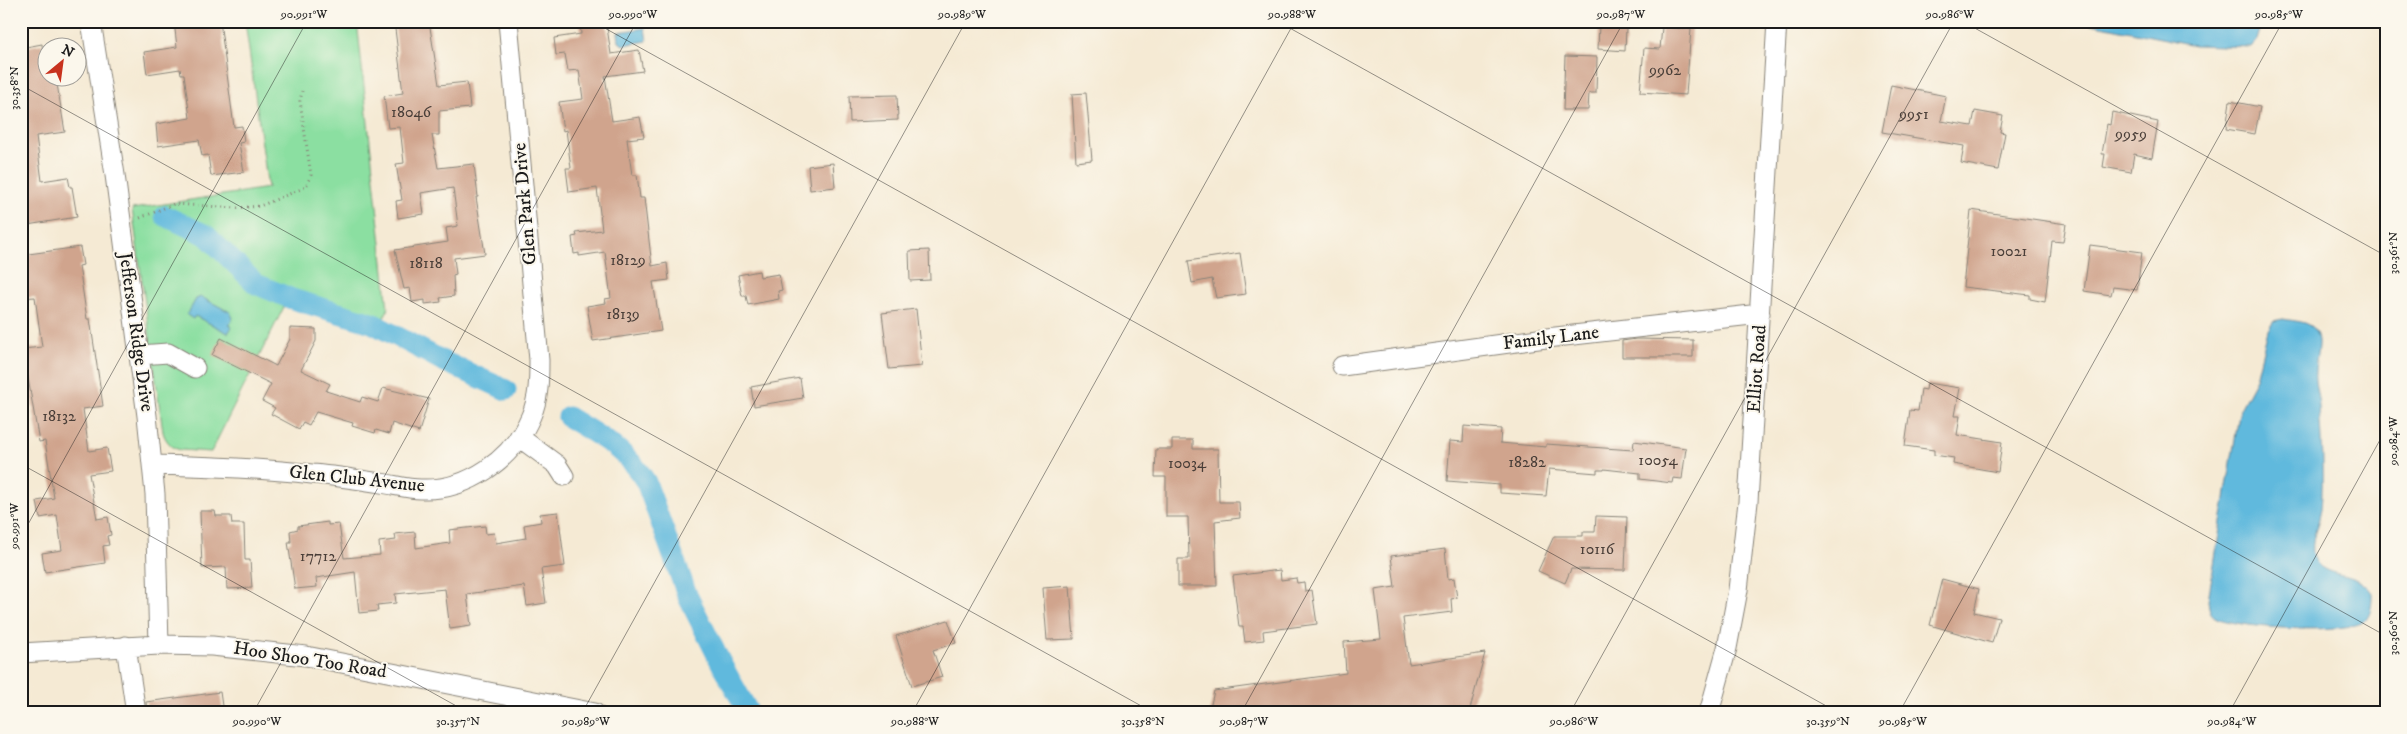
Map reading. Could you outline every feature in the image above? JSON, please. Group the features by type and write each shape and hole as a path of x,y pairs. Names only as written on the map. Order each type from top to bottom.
{"street":[{"name":"Jefferson Ridge Drive","path":"91,21 140,355 152,464 158,554 159,645"},
{"name":"Glen Park Drive","path":"508,21 539,360 539,386"},
{"name":"Elliot Road","path":"1709,713 1727,648 1740,573 1748,502 1777,21"},
{"name":"Family Lane","path":"1342,366 1538,339 1760,314"},
{"path":"140,355 168,353 195,368"},
{"name":"Glen Club Avenue","path":"152,464 305,473 421,489 453,486 477,476 493,465 511,448 532,415 539,386"},
{"path":"519,437 557,465 564,476"},
{"name":"Hoo Shoo Too Road","path":"21,653 159,645 220,647 306,656 595,713"},
{"path":"126,646 136,713"}],"path":[{"path":"139,218 174,204 237,208 260,206 306,187 310,175 302,112 302,91"}],"green space":[{"path":"245,21 357,21 388,309 383,320 292,291 211,452 181,450 169,444 163,432 132,209 268,188"}],"water":[{"path":"2077,21 2263,21 2257,40 2251,47 2195,45"},
{"path":"645,28 647,41 623,45 619,42 618,32"},
{"path":"201,297 230,312 233,318 229,325 232,327 228,333 195,316 193,319 187,315 196,299"},
{"path":"2283,319 2309,325 2317,335 2315,376 2319,406 2322,483 2321,509 2313,539 2313,551 2318,564 2324,569 2358,580 2372,593 2369,615 2364,621 2354,625 2315,629 2266,627 2226,621 2215,617 2209,607 2208,600 2240,409 2256,379 2268,330 2273,321"}],"building":[{"path":"174,21 220,21 234,127 242,126 244,142 239,143 244,172 211,176 208,155 202,156 199,140 158,146 156,124 190,118 184,74 181,74 180,69 147,74 144,52 177,47"},
{"path":"394,21 429,21 439,85 467,82 470,108 439,111 439,135 432,135 438,168 474,164 478,197 476,197 485,254 454,258 456,274 453,275 454,296 440,298 441,302 425,304 425,300 412,302 410,288 404,289 395,250 448,242 446,228 458,226 453,188 421,193 424,214 398,218 396,201 402,200 396,164 404,163 400,127 388,128 384,96 403,93"},
{"path":"580,21 606,21 611,54 639,50 643,71 605,76 612,121 640,117 644,137 627,139 632,175 637,175 640,198 644,198 652,266 667,263 669,280 653,282 661,331 593,341 587,306 606,303 605,299 611,298 605,252 579,256 579,253 574,254 572,237 577,236 576,233 602,230 597,188 569,192 566,168 571,168 566,130 563,131 559,102 583,99 579,70 568,71 565,54 556,55 554,38 581,34"},
{"path":"1599,25 1626,28 1625,51 1598,49"},
{"path":"1662,27 1691,29 1686,95 1640,92 1644,48 1660,49"},
{"path":"38,45 38,88 58,88 65,132 36,136 42,181 68,177 70,187 72,187 77,217 21,226 21,103 27,103 27,97 21,94 21,48"},
{"path":"1565,56 1597,57 1596,93 1589,93 1588,110 1563,110"},
{"path":"1891,85 1946,96 1941,121 1972,126 1975,111 2003,116 2000,132 2005,133 1998,170 1961,163 1964,146 1882,132"},
{"path":"1086,93 1092,160 1076,162 1072,94"},
{"path":"897,95 898,120 850,122 849,96"},
{"path":"2230,101 2260,107 2255,134 2226,129"},
{"path":"2112,112 2158,122 2152,158 2134,154 2131,172 2103,167 2105,154 2102,154 2107,124 2110,125"},
{"path":"833,163 835,187 810,190 808,166"},
{"path":"1971,210 2066,224 2063,242 2052,241 2045,302 2030,299 2030,295 1963,287"},
{"path":"2090,245 2142,252 2137,290 2113,287 2111,295 2084,291"},
{"path":"80,247 83,265 79,266 87,319 90,319 103,406 83,409 89,451 107,448 111,471 89,474 97,519 108,517 111,535 107,536 109,545 103,546 105,563 45,572 42,553 62,550 57,515 40,518 37,501 54,498 45,441 39,442 23,349 42,347 35,297 21,298 21,255"},
{"path":"929,250 930,280 910,281 909,251"},
{"path":"1240,253 1246,294 1216,298 1212,279 1192,283 1188,261"},
{"path":"759,271 760,277 779,274 782,290 778,291 779,299 748,305 746,296 742,296 738,275"},
{"path":"916,309 922,366 889,369 882,313"},
{"path":"290,328 316,329 316,341 301,370 330,384 326,391 360,402 362,397 378,402 383,388 429,399 419,432 392,423 389,434 376,430 375,433 352,426 353,423 316,412 309,425 303,422 299,429 271,414 275,408 262,401 271,384 212,355 221,338 276,366 290,339"},
{"path":"1636,339 1693,340 1693,357 1622,357 1622,341"},
{"path":"800,378 803,398 754,406 751,387"},
{"path":"1927,383 1960,388 1955,416 1960,416 1957,435 2002,442 1998,472 1953,464 1954,458 1934,455 1934,450 1905,446 1910,410 1918,411 1921,389 1926,390"},
{"path":"1464,426 1501,429 1500,443 1546,447 1546,444 1633,450 1634,441 1686,448 1682,479 1673,478 1672,483 1640,479 1640,473 1604,469 1597,470 1597,473 1549,469 1546,496 1500,493 1500,485 1447,481 1450,441 1463,442"},
{"path":"1172,440 1193,440 1193,449 1218,449 1219,502 1239,502 1240,518 1215,521 1217,586 1178,586 1178,559 1189,559 1188,517 1166,517 1166,477 1155,477 1156,449 1172,449"},
{"path":"200,511 215,511 216,516 231,516 232,524 244,524 245,560 250,560 252,588 227,589 226,567 202,568"},
{"path":"558,512 565,566 541,569 546,603 527,606 524,586 467,594 471,626 450,629 445,589 395,594 396,603 377,605 378,611 359,613 355,572 316,578 317,587 295,589 288,542 291,542 290,531 298,529 298,526 328,522 328,525 339,524 344,558 380,555 379,542 396,540 395,534 415,532 416,548 450,543 449,530 485,526 486,534 494,533 496,543 526,538 524,525 541,522 540,514"},
{"path":"1596,516 1627,517 1625,570 1571,569 1565,583 1538,571 1554,536 1583,536 1583,532 1595,532"},
{"path":"1445,549 1448,579 1454,578 1457,598 1451,599 1452,612 1403,618 1409,664 1485,653 1469,713 1209,713 1214,691 1346,673 1344,642 1381,639 1375,590 1395,587 1391,556"},
{"path":"1280,570 1281,580 1296,578 1297,583 1304,582 1305,591 1312,590 1317,624 1263,631 1264,640 1245,642 1243,627 1239,627 1233,576"},
{"path":"1942,579 1979,589 1974,612 1999,618 1992,643 1930,625"},
{"path":"1070,586 1074,639 1047,640 1043,588"},
{"path":"948,620 956,643 933,650 942,677 912,686 896,636"},
{"path":"220,692 223,713 147,713 146,702"}],"waterway":[{"path":"165,216 206,235 256,284 292,299 372,323 443,361 506,390"},
{"path":"568,417 621,452 638,470 646,482 688,597 723,667 749,713"}]}
